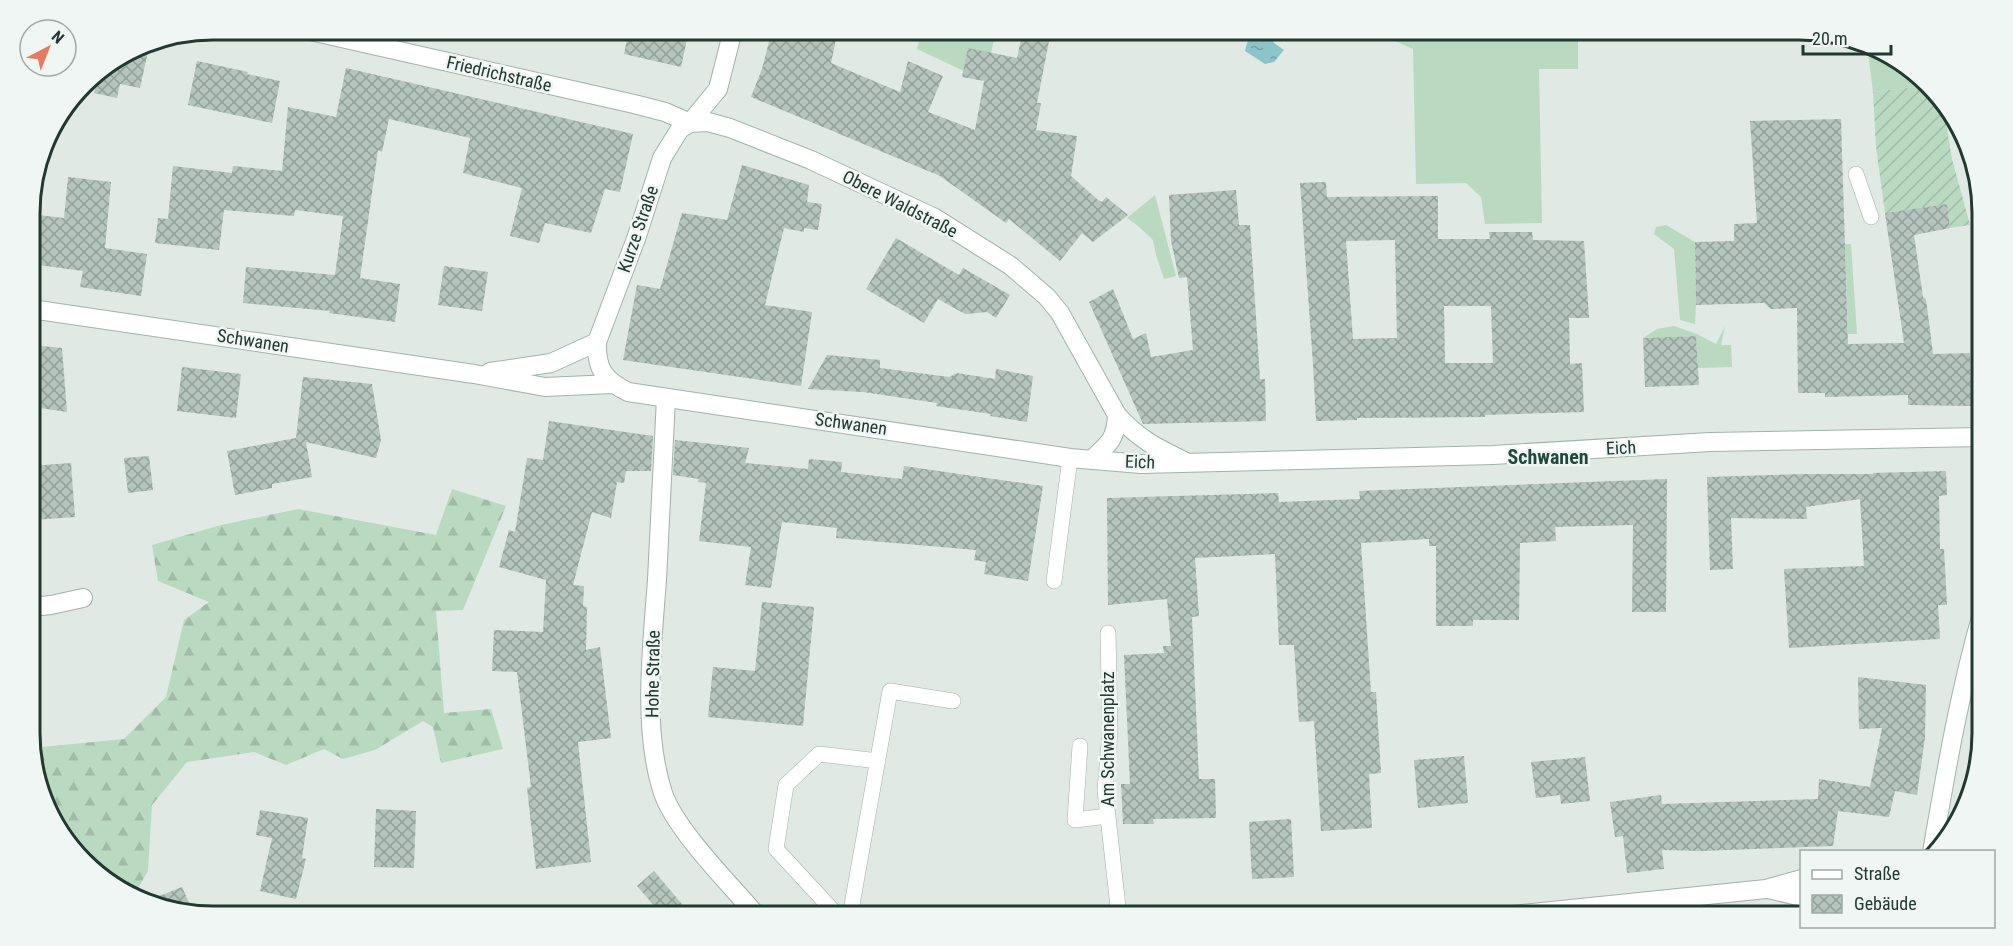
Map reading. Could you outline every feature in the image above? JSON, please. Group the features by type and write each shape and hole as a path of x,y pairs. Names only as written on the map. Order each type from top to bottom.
{"street":[{"name":"Friedrichstraße","path":"354,41 634,104 665,112 690,123"},
{"path":"690,123 718,89 730,41"},
{"name":"Obere Waldstraße","path":"690,123 708,122 730,128 811,160 934,218 1011,266 1047,297 1060,313 1117,416"},
{"name":"Kurze Straße","path":"597,342 637,236 662,158 680,129 690,123"},
{"name":"Schwanen","path":"41,310 474,374 545,387 612,384 628,392 666,398 1070,458 1092,459"},
{"path":"597,342 596,358 600,370 612,384"},
{"name":"Schwanen","path":"474,374 551,363 597,342"},
{"name":"Hohe Straße","path":"666,398 650,679 653,752 664,795 678,820 696,845 749,906"},
{"path":"1092,459 1106,447 1116,431 1117,416"},
{"name":"Eich","path":"1117,416 1133,433 1149,444 1188,463"},
{"name":"Eich","path":"1092,459 1141,464 1188,463 1493,454 1710,442 1972,437"},
{"path":"40,606 83,598"},
{"path":"1934,842 1972,653"},
{"path":"1609,905 1766,889 1800,880"},
{"path":"1766,889 1800,897"}],"lane":[{"path":"1856,174 1871,217"},
{"path":"1054,581 1070,458"},
{"name":"Am Schwanenplatz","path":"1107,633 1110,731 1105,790 1118,905"},
{"path":"1964,684 1972,686"},
{"path":"852,906 890,691 953,701"},
{"path":"1080,746 1075,820 1108,816"},
{"path":"828,906 776,849 786,785 819,754 878,761"}],"green space":[{"path":"1394,40 1578,40 1578,69 1539,69 1542,223 1485,224 1481,197 1466,183 1416,184 1413,49"},
{"path":"919,41 994,41 985,81 917,49"},
{"path":"1868,55 1905,76 1917,87 1873,92"},
{"path":"1917,87 1937,108 1946,122 1952,159 1970,225 1950,228 1947,204 1885,213 1876,147 1873,92"},
{"path":"1155,195 1176,276 1164,279 1153,240 1127,218"},
{"path":"1666,225 1695,242 1695,324 1680,320 1674,249 1654,234 1656,227"},
{"path":"1845,244 1851,244 1857,334 1848,334"},
{"path":"1674,326 1716,344 1725,326 1721,345 1731,345 1732,367 1698,368 1696,336 1643,338 1657,329"},
{"path":"452,489 506,506 463,610 436,611 444,713 491,709 503,749 441,763 433,727 423,721 375,750 343,759 324,749 286,765 254,752 187,762 152,805 148,871 138,888 108,870 91,855 76,838 54,799 46,777 41,747 124,739 166,697 184,620 209,602 158,581 152,545 221,525 298,509 436,535"}],"water":[{"path":"1249,40 1272,40 1284,50 1274,62 1265,64 1245,51"}],"building":[{"path":"1021,40 1049,40 1037,103 1041,103 1036,130 1077,136 1071,176 1098,200 1102,202 1106,197 1128,215 1093,242 1082,233 1060,261 1009,219 1006,223 940,176 751,97 762,69 769,41 836,41 831,63 900,92 908,61 943,76 928,112 975,130 984,81 962,77 968,48 1017,58"},
{"path":"627,41 687,41 681,67 624,54"},
{"path":"147,54 140,88 120,84 117,98 94,93 99,83 117,70"},
{"path":"197,61 280,81 272,123 188,105"},
{"path":"346,68 633,134 620,192 605,189 591,233 545,223 539,243 510,236 522,188 463,173 470,138 389,119 382,152 378,150 360,278 400,284 395,322 329,313 330,311 243,303 246,267 335,275 343,216 295,210 294,216 224,210 219,250 155,243 158,218 168,219 173,166 232,173 233,166 282,171 288,107 336,117"},
{"path":"1841,119 1848,344 1904,343 1885,213 1947,204 1950,228 1914,235 1933,354 1970,353 1971,406 1908,405 1908,395 1825,397 1825,393 1798,393 1797,308 1771,309 1764,303 1696,305 1695,242 1734,241 1734,224 1757,223 1750,121"},
{"path":"742,165 809,185 807,202 822,204 818,230 804,228 804,232 784,228 765,305 812,312 801,386 623,360 637,285 660,289 682,213 727,220"},
{"path":"68,177 111,182 105,248 147,254 141,296 80,287 83,271 41,265 41,215 64,218"},
{"path":"1326,182 1327,197 1438,196 1438,239 1490,239 1489,232 1532,232 1533,240 1584,241 1589,318 1569,318 1570,364 1582,363 1584,412 1316,421 1300,183","holes":["1395,240 1397,338 1353,339 1346,241","1444,306 1491,306 1493,363 1445,363"]},
{"path":"1236,190 1239,225 1250,225 1260,379 1265,379 1266,421 1143,424 1089,302 1113,289 1133,339 1146,333 1151,357 1193,350 1187,277 1179,278 1171,241 1169,195"},
{"path":"896,238 959,275 963,268 1010,295 996,318 987,312 965,314 938,299 924,323 866,289"},
{"path":"444,266 488,272 482,311 438,305"},
{"path":"1696,336 1699,385 1645,387 1643,338"},
{"path":"41,346 62,348 67,412 41,408"},
{"path":"827,355 880,360 880,368 949,377 957,373 995,379 996,369 1033,376 1027,422 936,406 937,403 863,392 808,389"},
{"path":"182,367 241,374 236,418 177,411"},
{"path":"303,377 372,384 381,440 376,458 306,442 312,477 272,484 272,488 235,495 227,451 296,438"},
{"path":"549,421 653,436 651,471 626,471 624,483 617,482 611,518 592,512 573,585 584,586 583,606 587,607 586,650 600,647 611,738 578,742 591,862 536,869 527,788 531,787 517,672 492,671 494,630 543,632 546,580 499,567 509,530 515,532 527,458 543,460"},
{"path":"675,440 749,448 745,463 808,469 809,459 842,462 841,472 902,479 904,466 1043,486 1028,581 984,574 986,562 974,560 976,550 836,538 837,528 782,522 771,588 745,585 751,547 699,541 706,483 698,482 699,479 673,475"},
{"path":"149,456 153,490 128,493 124,458"},
{"path":"71,463 75,517 40,519 41,465"},
{"path":"1946,471 1947,495 1939,496 1940,549 1944,549 1947,605 1938,605 1940,639 1789,648 1784,569 1864,566 1860,499 1806,507 1807,519 1731,518 1733,569 1710,570 1707,477"},
{"path":"1667,479 1666,612 1632,612 1633,525 1555,527 1556,541 1520,543 1519,620 1473,620 1473,626 1436,626 1436,546 1429,546 1429,539 1361,543 1371,692 1376,692 1381,773 1369,774 1372,828 1321,831 1314,721 1299,722 1294,645 1279,645 1275,554 1195,558 1199,616 1192,617 1199,779 1215,779 1216,818 1153,819 1154,824 1123,824 1121,784 1130,784 1124,655 1164,653 1163,646 1171,646 1167,599 1108,605 1107,498 1278,493 1279,502 1360,499 1359,491"},
{"path":"762,602 814,607 803,726 708,717 713,667 755,671"},
{"path":"1858,677 1926,685 1925,737 1917,795 1895,791 1889,817 1838,811 1833,846 1702,851 1662,850 1664,869 1627,873 1623,836 1615,837 1610,802 1661,795 1662,804 1818,799 1819,779 1870,787 1882,728 1859,729"},
{"path":"1464,756 1468,803 1418,808 1414,760"},
{"path":"1585,757 1590,801 1561,804 1560,795 1536,798 1531,762"},
{"path":"376,809 416,811 414,868 374,867"},
{"path":"260,810 308,818 302,858 306,859 296,899 260,891 272,838 256,835"},
{"path":"1291,819 1294,877 1252,879 1249,822"},
{"path":"654,871 683,906 654,906 637,886"},
{"path":"182,887 189,904 169,900 159,896"}],"district":[{"name":"Schwanen","path":"1548,457"}]}
